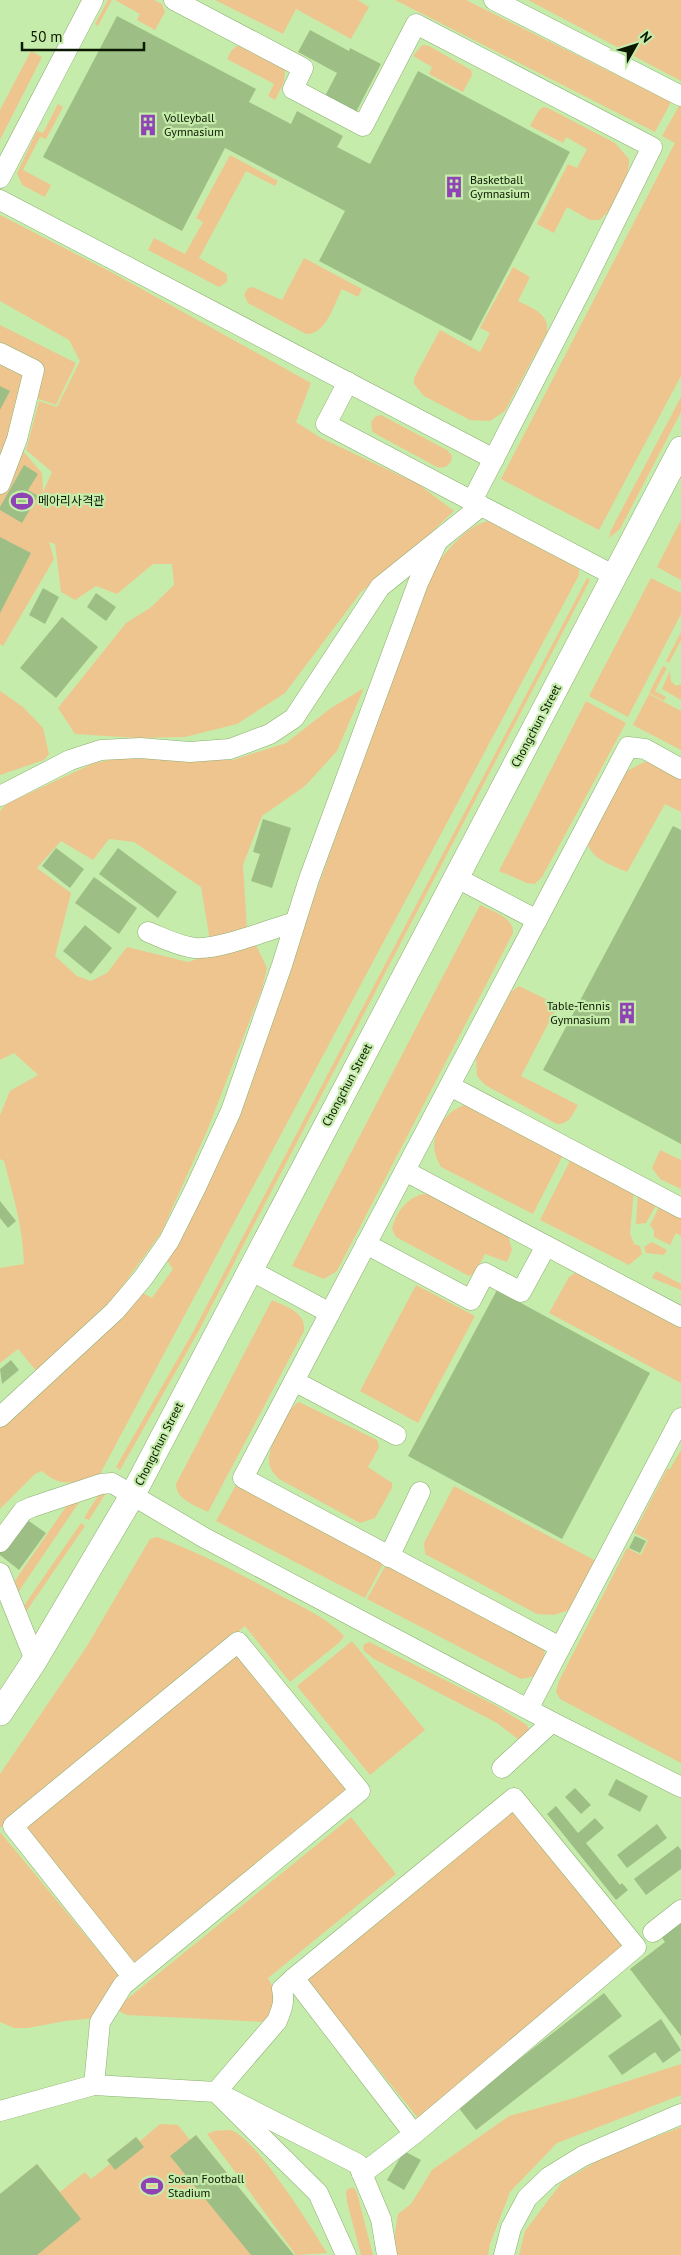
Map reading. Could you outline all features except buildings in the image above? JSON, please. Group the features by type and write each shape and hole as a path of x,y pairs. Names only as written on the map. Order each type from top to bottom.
{"main road":[{"name":"Chongchun Street","path":"0,1713 35,1660 132,1496 681,449"},
{"path":"0,1681 35,1660"}],"street":[{"path":"0,178 93,0"},
{"path":"0,796 70,760 101,750 140,748 190,752 230,749 270,734 294,718 380,587 437,542 476,503 494,458 652,147 416,24 364,126 293,89 304,68 174,0"},
{"path":"494,0 681,96"},
{"path":"0,200 494,458"},
{"path":"0,353 34,370 17,439 0,484"},
{"path":"348,382 326,424 615,576"},
{"path":"0,1417 115,1311 144,1278 169,1241 231,1111 309,879 411,601 437,542"},
{"path":"560,1647 243,1478 628,747 645,749 681,769"},
{"path":"457,878 537,920"},
{"path":"148,932 178,945 197,948 214,946 295,922"},
{"path":"450,1086 681,1208"},
{"path":"405,1171 681,1317"},
{"path":"366,1244 471,1300 485,1272 522,1292 546,1246"},
{"path":"250,1270 330,1313"},
{"path":"294,1381 396,1435"},
{"path":"528,1709 681,1418"},
{"path":"0,1542 24,1511 60,1497 101,1484 112,1483 204,1537 552,1722 681,1787"},
{"path":"389,1557 420,1492"},
{"path":"0,1573 35,1660"},
{"path":"94,2085 100,2022 119,1992 132,1976 360,1791 238,1642 13,1826 132,1976"},
{"path":"502,1768 552,1722"},
{"path":"216,2092 277,2021 283,2008 284,1996 282,1989 514,1798 636,1948 414,2134 362,2174"},
{"path":"652,1932 681,1910"},
{"path":"294,1978 414,2134"},
{"path":"0,2111 94,2085 216,2092 358,2164 380,2219 387,2255"},
{"path":"216,2092 318,2193 346,2255"},
{"path":"504,2255 511,2228 527,2198 549,2177 583,2156 681,2114"}],"shaded area":[{"path":"108,0 112,0 98,26 95,24"},
{"path":"115,0 154,0 162,4 165,12 155,30 137,20 140,14"},
{"path":"215,0 358,0 369,7 351,39 296,9 283,34"},
{"path":"395,0 466,0 671,102 655,132"},
{"path":"528,0 681,0 681,81"},
{"path":"422,45 429,46 471,70 472,75 463,92 429,74 432,67 413,56"},
{"path":"237,46 243,46 285,69 284,82 275,100 268,96 274,84 227,59 231,51"},
{"path":"31,51 42,57 0,140 0,110"},
{"path":"58,104 63,107 46,139 40,137 23,170 51,185 45,197 22,185 17,173 37,131 43,133"},
{"path":"679,106 681,107 681,376 599,530 501,479 675,143 662,136"},
{"path":"543,107 615,143 629,159 624,183 605,215 599,220 590,220 567,207 554,233 537,224 568,164 577,168 587,149 566,137 563,143 530,126 539,110"},
{"path":"230,155 278,181 275,186 246,171 199,258 227,274 227,282 219,287 148,250 154,238 185,254 203,222 196,218"},
{"path":"0,215 113,273 311,383 296,422 321,438 418,484 454,511 419,544 361,592 285,693 237,724 185,737 137,738 75,734 58,708 126,623 150,608 174,585 172,564 153,564 117,594 96,586 75,600 61,592 55,544 49,542 54,559 3,646 0,644 0,325 76,363 56,405 36,398 23,451 42,473 43,492 52,472 26,450 39,401 57,407 80,361 69,340 0,301"},
{"path":"304,258 362,289 358,297 342,289 324,324 319,330 306,334 248,303 244,295 248,288 252,287 282,300"},
{"path":"513,267 530,277 518,301 543,316 546,321 547,332 505,411 490,421 470,420 424,396 414,384 414,378 440,330 480,352 490,333 480,328"},
{"path":"681,397 681,412 620,529 609,538 611,530"},
{"path":"381,415 447,450 452,456 451,462 445,467 437,467 376,434 372,431 371,422 376,416"},
{"path":"681,520 681,580 657,567"},
{"path":"488,521 579,569 579,575 99,1476 76,1482 62,1482 49,1477 42,1471 35,1474 0,1509 0,1427 143,1293 152,1298 173,1269 166,1259 267,1031 384,700 435,566 465,533"},
{"path":"587,578 590,580 197,1334 120,1470 116,1467 193,1332"},
{"path":"651,578 681,593 681,614 628,717 589,696"},
{"path":"681,632 681,640 669,663 666,661"},
{"path":"663,666 667,668 655,691 666,697 664,701 649,693"},
{"path":"670,671 671,681 676,686 681,684 681,700 662,689"},
{"path":"364,688 337,751 305,786 262,816 243,865 247,930 210,941 201,887 134,842 109,839 93,860 61,841 37,868 71,893 55,956 77,976 91,981 107,973 127,947 188,962 223,951 256,945 267,968 262,989 207,1131 161,1233 108,1306 38,1373 18,1349 0,1363 0,1268 24,1264 17,1212 4,1161 0,1159 0,1115 10,1091 38,1075 14,1053 0,1060 0,811 6,804 94,763 127,757 233,760 286,743 331,708"},
{"path":"0,691 23,707 43,728 49,754 44,760 0,775"},
{"path":"649,694 681,711 681,750 633,725"},
{"path":"586,701 626,723 542,877 535,884 527,883 499,871"},
{"path":"644,762 653,762 681,777 681,812 665,804 627,872 598,858 590,849 588,843 627,771"},
{"path":"480,905 506,919 512,927 513,933 337,1271 324,1279 292,1266"},
{"path":"519,986 558,1005 521,1076 578,1105 568,1121 561,1124 557,1124 485,1085 477,1076 476,1058 511,992"},
{"path":"464,1105 564,1153 533,1214 441,1167 434,1149 437,1131 448,1116"},
{"path":"660,1150 681,1160 681,1189 660,1179 652,1168"},
{"path":"572,1157 634,1189 630,1234 634,1244 640,1246 642,1254 629,1265 540,1220"},
{"path":"638,1191 658,1202 646,1223 636,1224"},
{"path":"423,1194 432,1195 508,1235 512,1250 507,1262 485,1254 475,1273 469,1276 396,1237 392,1229 399,1212 407,1202"},
{"path":"661,1203 681,1214 681,1236 676,1233 670,1245 654,1237 654,1230 650,1225"},
{"path":"652,1242 667,1250 664,1255 646,1253 644,1247"},
{"path":"578,1271 681,1324 681,1383 549,1313 569,1277"},
{"path":"656,1271 681,1284 681,1290 652,1278"},
{"path":"416,1285 475,1316 418,1423 360,1391"},
{"path":"272,1300 299,1315 304,1324 304,1331 208,1512 183,1498 177,1490 176,1484"},
{"path":"299,1402 377,1440 379,1447 368,1467 392,1483 392,1488 375,1518 360,1523 279,1479 272,1471 269,1462 271,1448 284,1420 294,1405"},
{"path":"681,1450 681,1763 560,1699 556,1692 559,1681 627,1548 641,1555 648,1540 634,1533 667,1469 670,1469"},
{"path":"236,1485 384,1562 365,1598 216,1521"},
{"path":"454,1486 598,1562 573,1609 554,1615 537,1614 425,1554 424,1543"},
{"path":"103,1488 109,1488 89,1520 84,1518"},
{"path":"84,1495 15,1597 12,1585 72,1498"},
{"path":"81,1523 85,1526 23,1616 21,1610"},
{"path":"157,1537 221,1565 307,1609 344,1636 340,1642 290,1682 245,1626 0,1828 0,1774 87,1646 150,1539"},
{"path":"387,1563 544,1649 545,1661 535,1676 521,1679 367,1599"},
{"path":"352,1641 425,1730 370,1775 297,1686"},
{"path":"369,1642 495,1705 527,1725 531,1735 523,1743 497,1723 374,1659 364,1651 363,1645"},
{"path":"238,1651 349,1789 135,1963 23,1825"},
{"path":"514,1805 629,1948 418,2118 302,1975"},
{"path":"351,1817 396,1874 268,1978 278,1997 266,2022 127,2015 119,2011 121,2004"},
{"path":"0,1832 121,1978 96,2018 65,2021 28,2028 14,2028 0,2022"},
{"path":"681,2064 681,2095 557,2143 510,2192 490,2244 488,2255 396,2255 393,2246 398,2214 411,2204 432,2170 509,2116 578,2097"},
{"name":"Sosan Football Stadium","path":"160,2124 178,2125 190,2140 196,2135 294,2255 0,2255 0,2194 37,2164 60,2192 85,2172 91,2179 110,2164 107,2160 136,2137 140,2141"},
{"path":"681,2127 681,2255 519,2255 525,2231 562,2182 604,2157"},
{"path":"214,2131 233,2131 256,2151 284,2187 327,2253 296,2255 207,2134"},
{"path":"354,2188 357,2193 373,2255 361,2255 347,2202 346,2191"}],"place":[{"name":"Volleyball Gymnasium","path":"148,125"},
{"name":"Basketball Gymnasium","path":"454,187"},
{"name":"메아리사격관","path":"22,501"},
{"name":"Table-Tennis Gymnasium","path":"627,1013"},
{"name":"Sosan Football Stadium","path":"152,2186"}]}
